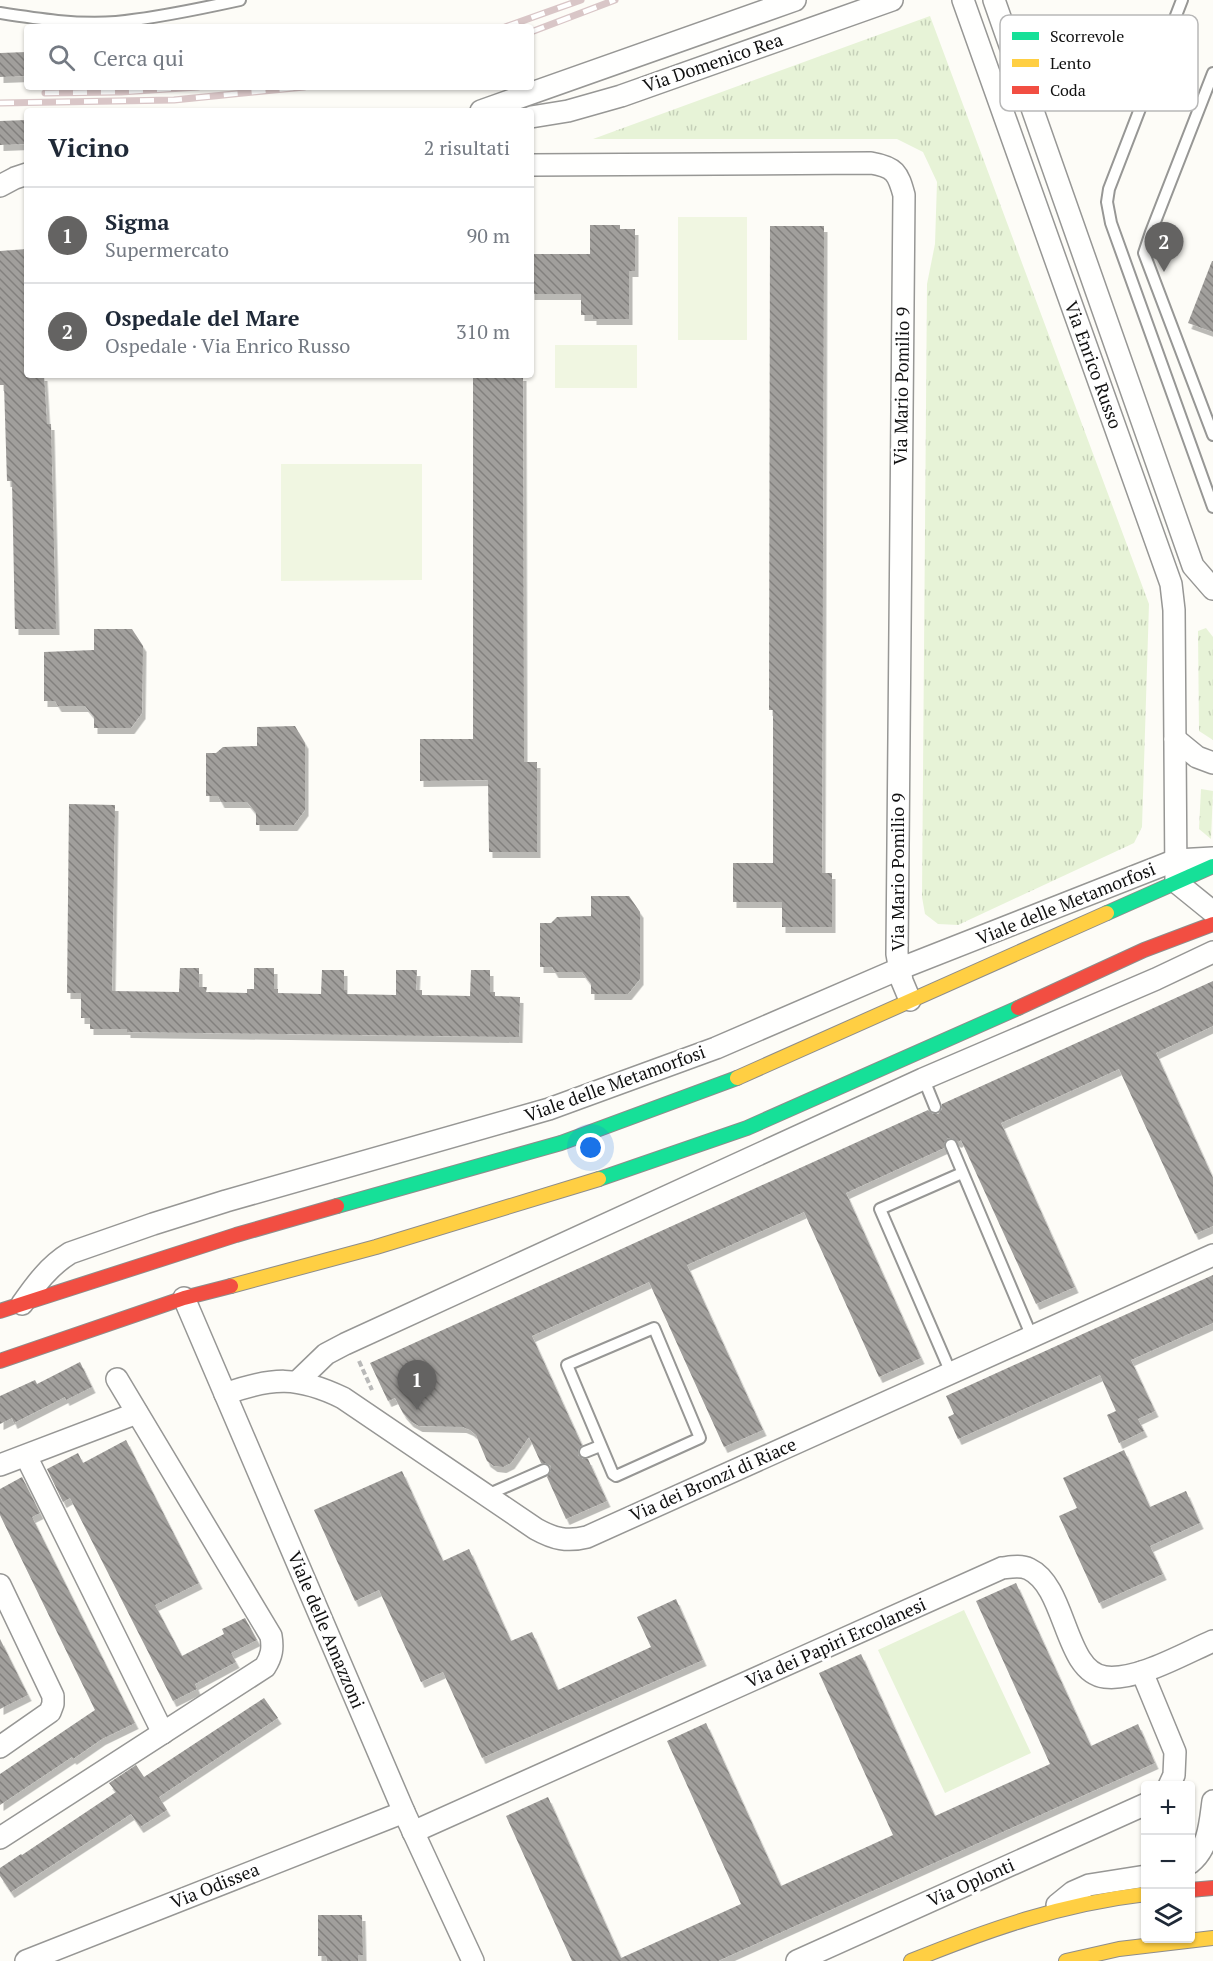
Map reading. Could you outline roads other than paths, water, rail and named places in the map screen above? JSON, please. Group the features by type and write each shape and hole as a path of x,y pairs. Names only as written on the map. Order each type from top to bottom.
{"street":[{"name":"Via Domenico Rea","path":"490,108 795,0"},
{"name":"Via Domenico Rea","path":"534,116 567,111 621,96 892,0"},
{"name":"Via Enrico Russo","path":"963,0 1000,104"},
{"name":"Via Enrico Russo","path":"994,0 1000,17"},
{"name":"Via Enrico Russo","path":"1003,111 1171,584 1174,610 1176,882"},
{"name":"Via Enrico Russo","path":"1033,111 1193,566 1213,589"},
{"name":"Via Mario Pomilio 9","path":"534,165 871,163 884,165 894,170 900,181 904,195 897,954 899,969 910,1000"},
{"path":"0,186 24,175"},
{"path":"1175,739 1197,758 1213,763"},
{"name":"Viale delle Metamorfosi","path":"22,1304 46,1271 70,1253 226,1201 549,1109 716,1048 899,969 1176,860 1213,858"},
{"name":"Viale delle Metamorfosi","path":"0,1311 561,1143 730,1081 1213,866"},
{"path":"1176,882 1213,912"},
{"path":"0,1362 182,1293 376,1247 577,1186 747,1128 913,1056 1144,950 1213,924"},
{"path":"298,1381 326,1354 345,1344 923,1079 1156,979 1213,952"},
{"name":"Via dei Bronzi di Riace","path":"225,1394 250,1385 278,1381 298,1381 320,1387 343,1398 550,1537 562,1540 587,1537 1213,1255"},
{"name":"Viale delle Amazzoni","path":"182,1293 404,1812 473,1961"},
{"path":"0,1838 265,1667 270,1659 273,1647 271,1636 117,1379"},
{"path":"0,1466 137,1413"},
{"path":"26,1455 163,1733"},
{"name":"Via dei Papiri Ercolanesi","path":"413,1832 1002,1568 1018,1566 1029,1568 1047,1583 1078,1653 1090,1672 1107,1677 1142,1672 1213,1641"},
{"path":"0,1585 53,1696 50,1712 0,1746"},
{"path":"1142,1672 1175,1752 1175,1767 1170,1781"},
{"path":"1195,1860 1209,1835 1213,1801"},
{"name":"Via Oplonti","path":"797,1961 1141,1806"},
{"name":"Via Odissea","path":"26,1961 404,1812"},
{"path":"1050,1912 1072,1892 1089,1885 1141,1877"},
{"path":"1195,1890 1213,1888"},
{"path":"911,1961 988,1930 1050,1912 1141,1895"},
{"path":"1066,1961 1119,1949 1213,1938"}],"lane":[{"path":"0,13 54,21 114,22 195,10 240,0"},
{"path":"1176,15 1182,0"},
{"path":"1198,111 1213,73"},
{"path":"1139,111 1109,189 1107,202 1111,223 1213,507"},
{"path":"1198,111 1150,232 1144,253 1213,435"},
{"path":"913,1056 935,1107"},
{"path":"951,1145 1032,1336"},
{"path":"951,1372 880,1209 962,1173"},
{"path":"654,1328 700,1436 699,1440 616,1476 600,1446 567,1364 654,1328"},
{"path":"585,1452 600,1446"},
{"path":"486,1495 544,1470"}],"railway":[{"path":"513,24 581,0"},
{"path":"534,31 615,0"},
{"path":"45,93 152,90"},
{"path":"0,103 174,100 274,90"}],"place":[{"name":"Ospedale del Mare","path":"1164,272"},
{"name":"Sigma","path":"417,1410"}]}
